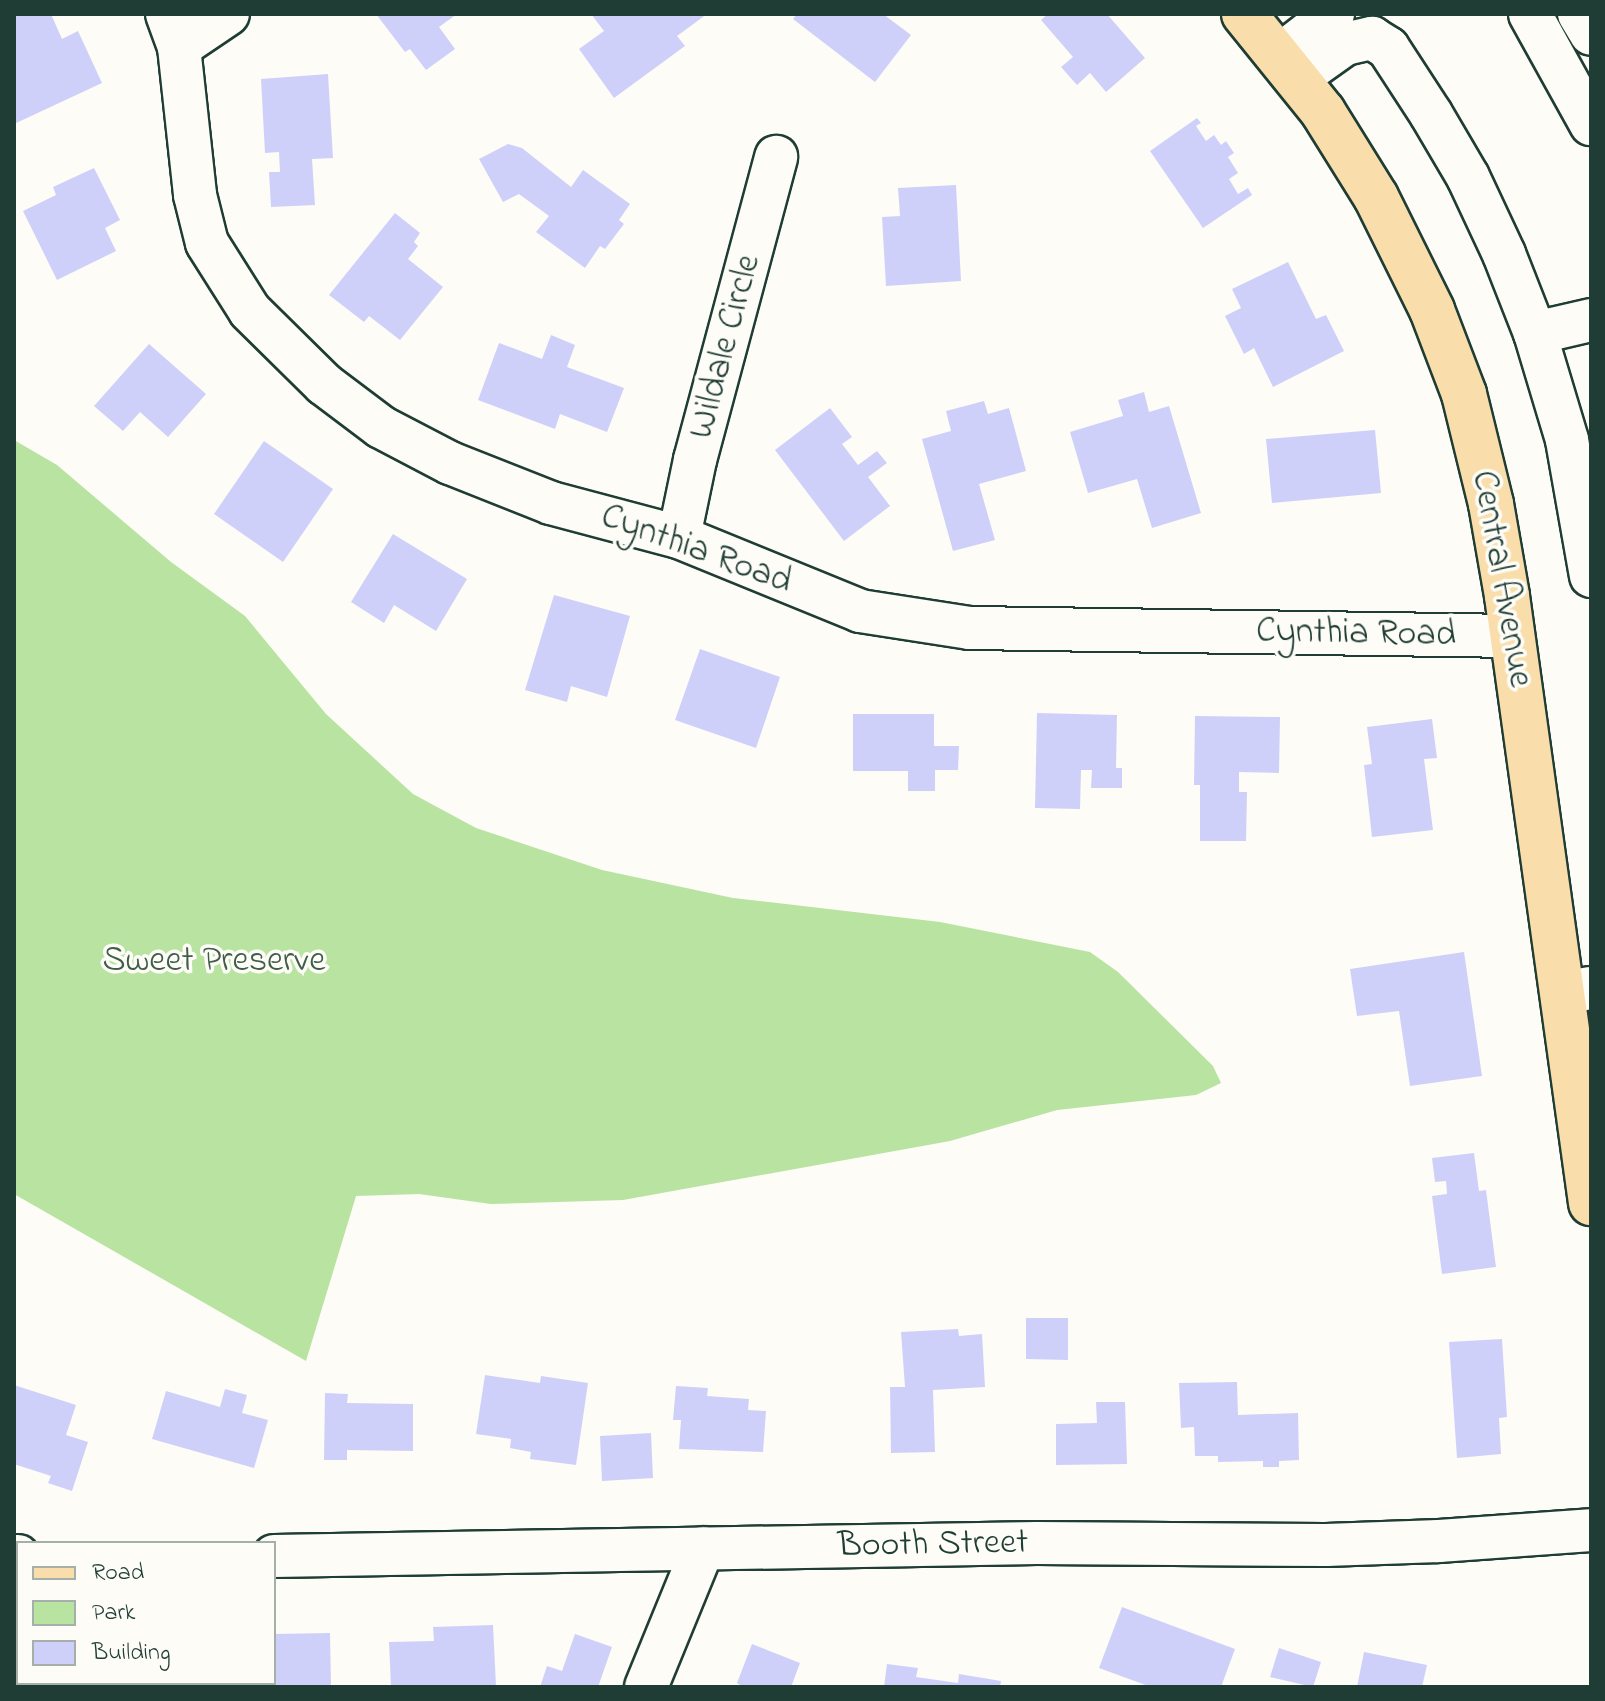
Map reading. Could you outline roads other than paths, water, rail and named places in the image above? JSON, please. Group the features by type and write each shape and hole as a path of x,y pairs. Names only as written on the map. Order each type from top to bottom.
{"main road":[{"name":"Central Avenue","path":"1244,14 1289,66 1376,197 1442,334 1480,455 1576,991 1591,1203"}],"street":[{"path":"173,31 228,14"},
{"path":"1289,66 1333,14"},
{"path":"1530,14 1591,124"},
{"path":"1579,14 1591,34"},
{"name":"Cynthia Road","path":"173,31 195,195 207,243 250,311 324,384 381,427 450,463 551,503 679,537 860,611 970,628 1513,636"},
{"path":"1289,66 1345,44 1372,38 1383,43 1468,177 1504,254 1535,333 1567,440 1591,576"},
{"name":"Wildale Circle","path":"679,537 695,460 776,157"},
{"path":"1535,333 1591,320"},
{"name":"Booth Street","path":"276,1556 1037,1543 1326,1545 1591,1530"},
{"path":"646,1687 703,1548"}],"park label":[{"name":"Sweet Preserve","path":"214,962"}]}
